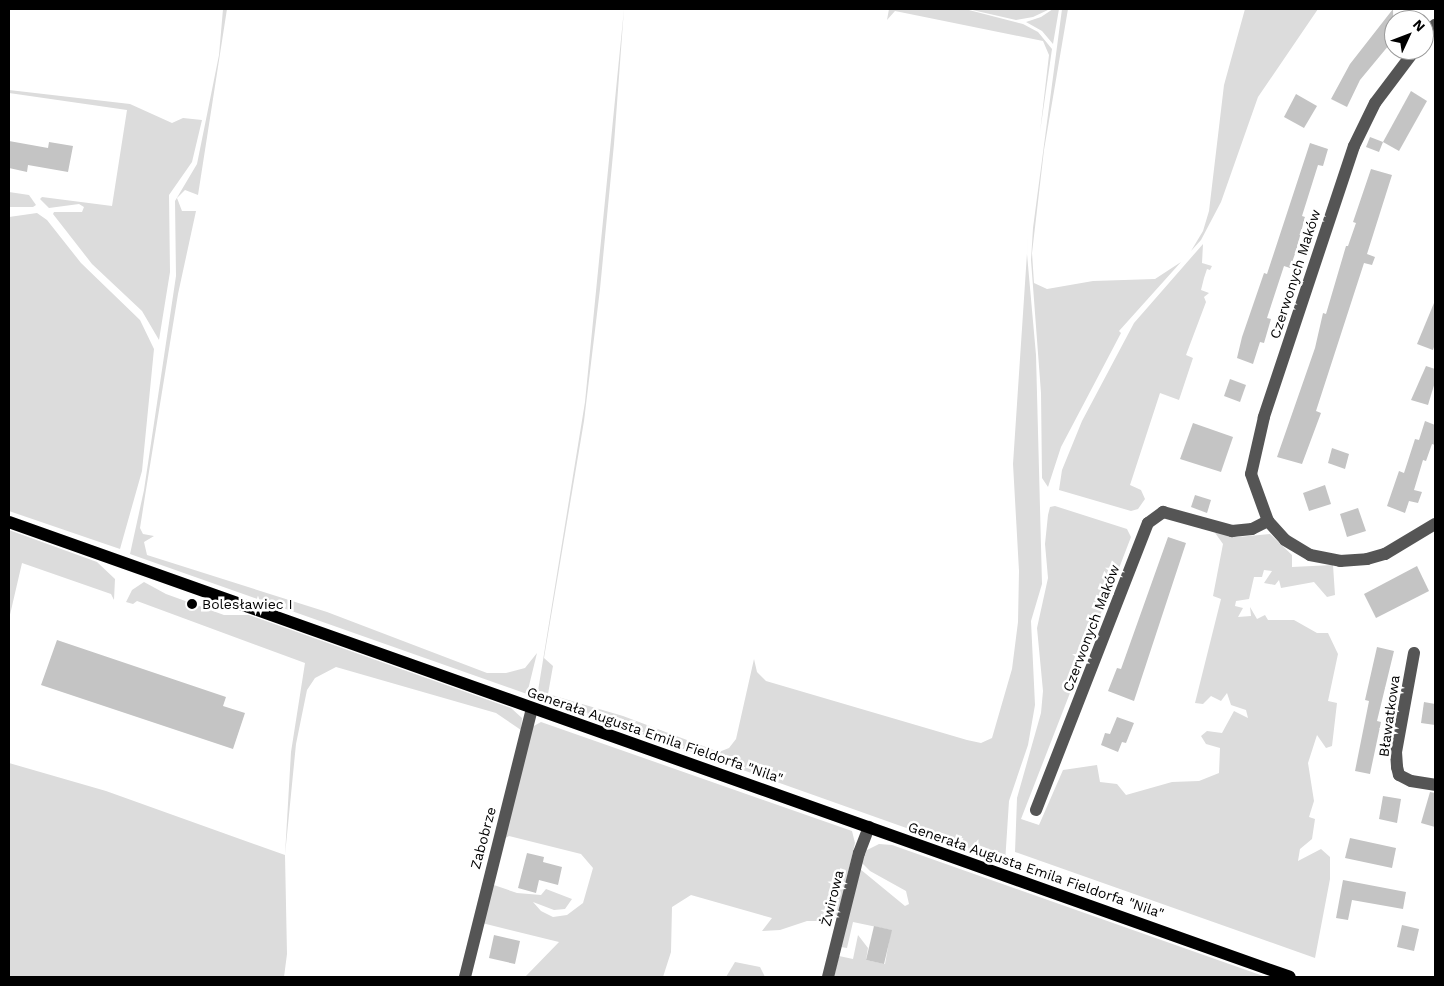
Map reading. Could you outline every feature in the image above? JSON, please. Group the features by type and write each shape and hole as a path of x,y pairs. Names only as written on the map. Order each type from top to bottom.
{"main road":[{"name":"Generała Augusta Emila Fieldorfa \"Nila\"","path":"9,522 1290,977"}],"street":[{"name":"Czerwonych Maków","path":"1407,60 1375,103 1358,138 1264,417 1252,461 1251,474 1268,521 1296,548 1310,555 1340,561 1385,554 1435,524"},
{"name":"Czerwonych Maków","path":"1036,810 1148,523 1158,513 1167,512 1232,531 1252,529 1268,521"},
{"name":"Bławatkowa","path":"1414,653 1396,752 1397,767 1399,775 1435,785"},
{"name":"Zabobrze","path":"465,977 532,708"},
{"name":"Żwirowa","path":"828,977 859,853 869,827"}],"shaded area":[{"path":"223,9 227,9 198,195 185,190 177,198 182,211 196,211 178,294 140,528 143,534 154,536 144,542 147,555 327,612 487,673 506,673 525,668 537,653 527,694 130,554 144,490 176,276 175,201 197,164 219,55"},
{"path":"624,9 614,144 600,289 584,421 544,658 553,666 548,694 623,716 719,752 729,748 736,739 754,659 757,672 766,681 967,740 981,743 992,738 1012,669 1018,622 1019,571 1013,464 1030,208 1027,254 1036,355 1042,584 1031,621 1035,705 1028,745 1009,801 1005,863 537,697 585,402"},
{"path":"889,9 965,9 1023,24 1038,32 1052,49 1040,132 1049,55 1043,41 895,11 887,20"},
{"path":"968,9 1050,9 1033,17 1016,20"},
{"path":"1053,9 1059,9 1053,44 1042,31 1026,22 1041,17"},
{"path":"1062,9 1068,9 1044,150 1032,253 1034,283 1047,289 1093,281 1155,279 1181,262 1119,331 1121,333 1061,447 1048,487 1042,478 1041,393 1031,260 1033,228"},
{"path":"1245,9 1318,9 1258,97 1221,202 1201,240 1191,251 1203,231 1209,211 1224,85"},
{"path":"9,90 130,104 172,123 183,118 202,120 192,162 169,195 170,272 159,340 142,311 92,264 53,214 54,212 82,212 84,207 79,204 49,208 40,199 42,197 112,206 127,110 9,93"},
{"path":"9,192 29,195 36,205 33,207 9,207"},
{"path":"37,213 47,220 81,263 140,320 154,349 142,471 120,549 9,511 9,217"},
{"path":"1203,244 1202,263 1212,266 1210,270 1207,269 1201,290 1209,293 1204,297 1206,302 1186,355 1193,358 1179,400 1160,393 1130,485 1141,490 1145,499 1138,509 1131,511 1059,490 1062,470 1082,421 1134,323"},
{"path":"1055,506 1127,529 1131,537 1116,576 1101,589 1112,585 1021,819 1039,825 1063,770 1097,765 1100,782 1117,784 1126,795 1172,782 1199,781 1219,773 1220,748 1206,744 1201,736 1207,731 1222,733 1234,711 1248,718 1246,710 1231,705 1227,693 1221,701 1211,696 1203,704 1195,703 1221,599 1213,596 1223,544 1213,530 1238,537 1270,534 1292,555 1292,567 1333,565 1335,595 1327,597 1314,582 1281,588 1279,580 1275,585 1264,583 1272,571 1264,570 1262,577 1254,577 1249,599 1236,601 1235,606 1243,608 1238,617 1251,616 1250,607 1257,619 1265,615 1268,620 1294,620 1317,633 1328,633 1338,654 1328,701 1337,703 1332,746 1326,748 1317,735 1308,763 1314,801 1309,817 1315,819 1312,839 1300,849 1298,861 1321,849 1330,857 1330,879 1315,958 1015,852 1017,798 1041,713 1043,691 1037,628 1048,578 1045,544 1048,515 1050,507"},
{"path":"9,530 97,562 115,579 114,600 111,594 22,563 9,619"},
{"path":"144,582 166,594 224,615 249,615 511,708 522,718 521,730 496,713 336,667 315,678 307,690 296,744 285,855 291,752 305,663 137,601 133,604 126,602 132,590"},
{"path":"541,722 852,831 855,843 838,916 831,921 807,921 780,930 762,931 772,918 691,895 672,907 671,952 663,977 525,977 559,942 482,923 491,884 517,893 541,895 546,889 572,899 565,909 554,910 533,902 541,911 553,917 567,915 583,903 593,868 581,854 509,836 502,840 532,727"},
{"path":"9,763 106,791 285,855 287,954 284,977 9,977"},
{"path":"879,844 892,845 1266,977 834,977 839,956 853,959 858,935 868,948 866,960 885,964 891,930 853,922 847,948 841,947 860,869 905,906 909,904 906,891 870,871 862,863 865,851"},
{"path":"735,962 760,967 765,977 726,977"}],"building":[{"path":"1384,21 1384,51 1360,80 1347,107 1331,99 1350,64"},
{"path":"1411,91 1427,101 1399,151 1383,142"},
{"path":"1296,94 1317,106 1304,128 1284,117"},
{"path":"1370,137 1383,142 1379,152 1366,147"},
{"path":"9,141 48,148 49,142 73,146 68,172 28,165 27,172 9,168"},
{"path":"1310,143 1328,149 1323,166 1318,165 1302,216 1305,217 1296,251 1290,268 1284,266 1267,318 1271,319 1264,343 1260,342 1253,364 1237,358 1242,337 1264,273 1267,274"},
{"path":"1371,169 1392,175 1367,254 1375,257 1372,265 1364,263 1316,411 1321,413 1302,464 1277,457 1315,348 1323,313 1326,314 1346,246 1348,246 1356,223 1353,222"},
{"path":"1434,303 1435,344 1433,350 1417,344"},
{"path":"1426,366 1435,369 1435,382 1428,405 1411,400"},
{"path":"1230,379 1246,385 1240,402 1224,396"},
{"path":"1425,421 1435,425 1435,445 1432,444 1426,461 1423,460 1414,490 1422,492 1418,503 1409,501 1405,513 1387,506 1399,471 1404,473 1415,439 1419,440"},
{"path":"1193,423 1233,437 1221,472 1180,459"},
{"path":"1332,448 1349,454 1345,469 1328,463"},
{"path":"1325,485 1331,504 1309,511 1303,493"},
{"path":"1195,495 1211,500 1207,513 1191,507"},
{"path":"1358,508 1366,531 1347,537 1340,514"},
{"path":"1168,537 1186,543 1134,701 1108,691 1117,668 1121,669"},
{"path":"1417,566 1429,591 1376,618 1364,594"},
{"path":"57,640 226,697 223,706 245,713 233,749 41,685"},
{"path":"1377,647 1394,651 1377,721 1381,722 1370,774 1355,771 1369,701 1365,700"},
{"path":"1424,702 1435,704 1435,725 1421,723"},
{"path":"1117,717 1134,723 1126,743 1122,742 1118,752 1101,745 1105,733 1110,734"},
{"path":"1430,792 1435,793 1435,827 1421,823"},
{"path":"1383,796 1401,799 1397,823 1379,819"},
{"path":"1350,838 1396,848 1392,868 1345,858"},
{"path":"527,853 544,857 543,862 562,867 558,885 539,880 536,893 518,888"},
{"path":"1343,880 1406,892 1403,909 1352,900 1348,920 1336,918"},
{"path":"1402,925 1419,929 1414,951 1397,947"},
{"path":"874,926 892,930 884,964 866,960"},
{"path":"494,935 520,941 515,964 489,958"}],"place":[{"name":"Bolesławiec I","path":"192,604"}]}
